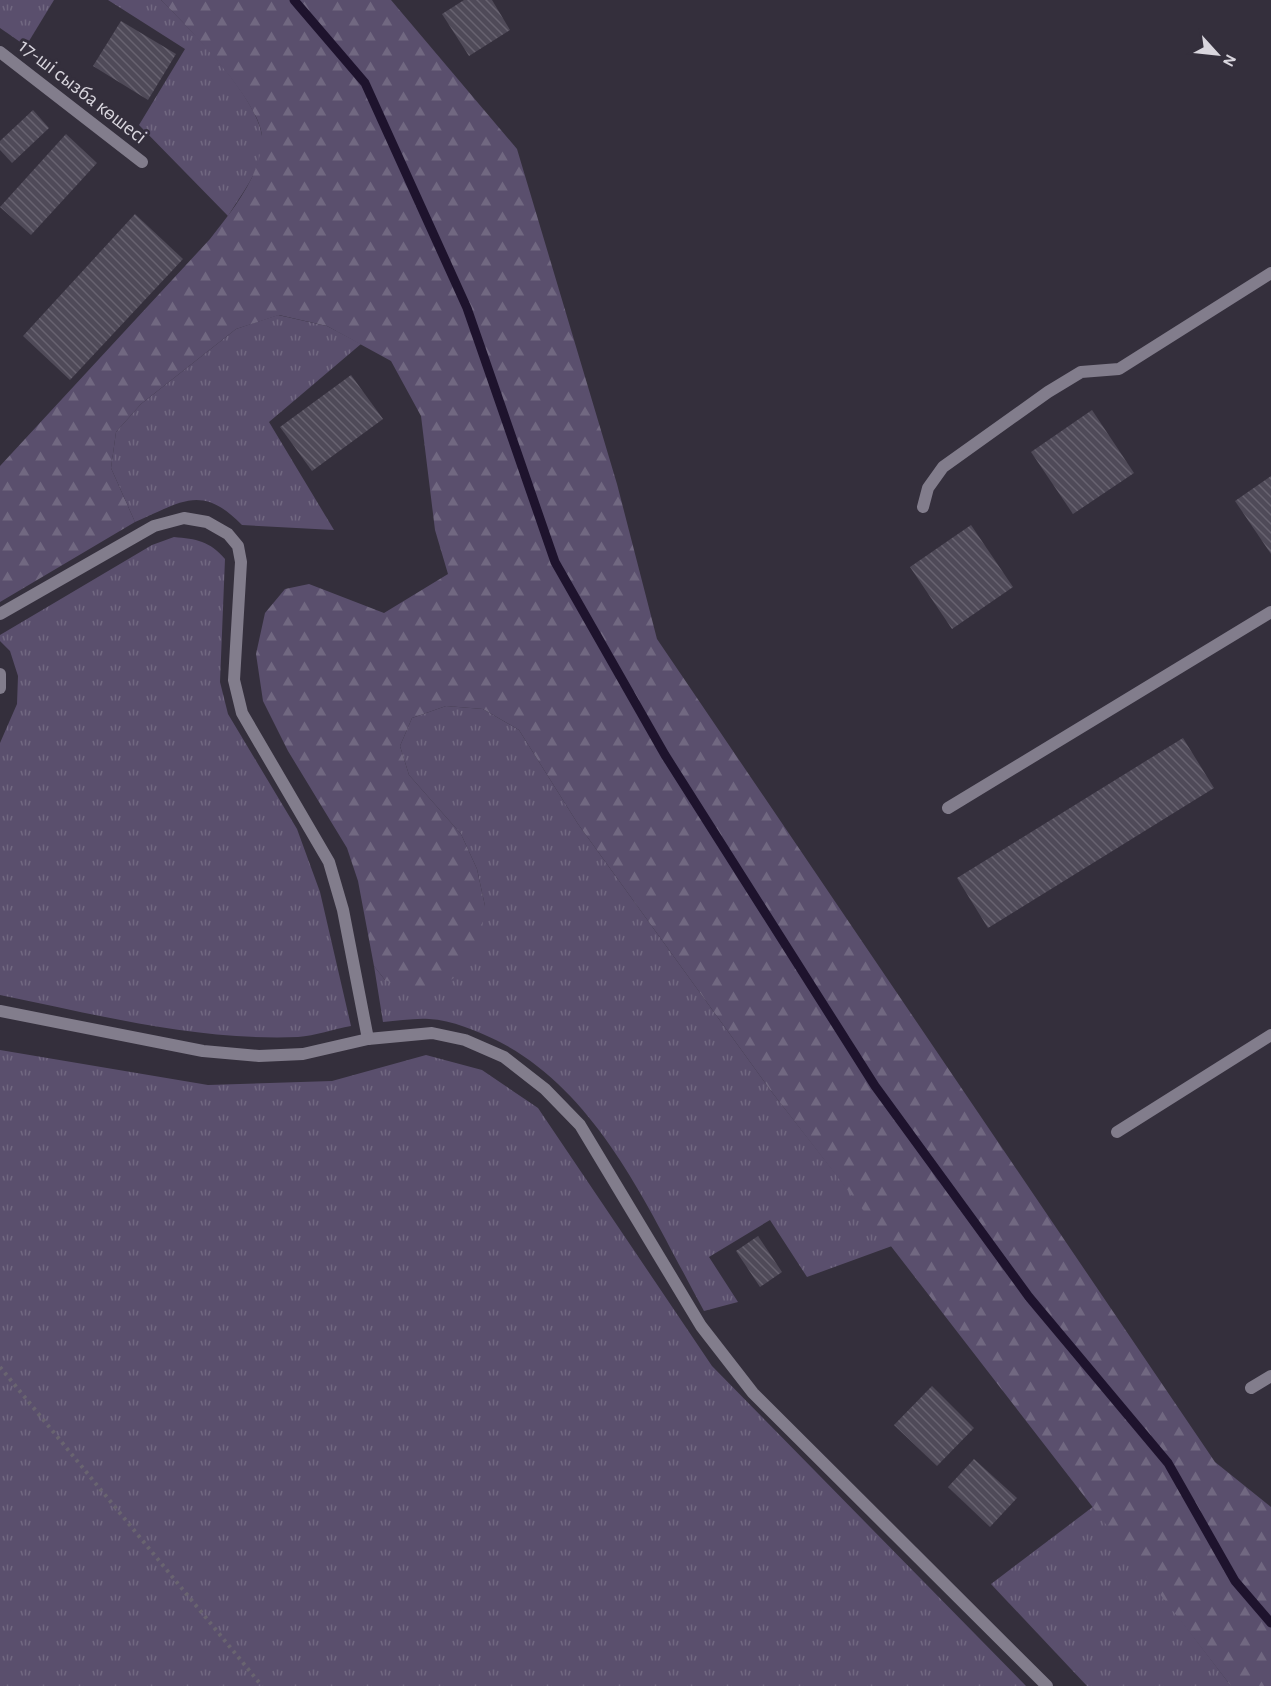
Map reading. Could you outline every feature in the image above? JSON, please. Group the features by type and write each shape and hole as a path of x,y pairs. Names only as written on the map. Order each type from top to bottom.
{"street":[{"name":"17-ші сызба көшесі","path":"0,52 142,162"},
{"path":"923,507 928,488 943,467 1048,392 1081,372 1119,369 1271,273"},
{"path":"0,614 154,526 184,518 207,522 228,534 238,546 241,562 234,680 242,713 329,862 343,910 368,1039"},
{"path":"948,808 1271,612"},
{"path":"0,674 0,688"},
{"path":"0,1011 203,1051 259,1056 303,1054 368,1039 432,1033 465,1040 504,1057 545,1089 580,1125 700,1326 753,1393 1047,1686"},
{"path":"1117,1132 1271,1035"},
{"path":"1251,1388 1271,1376"}],"path":[{"path":"0,1367 262,1686"}],"green space":[{"path":"0,0 54,0 26,46 0,28"},
{"path":"108,0 161,0 220,64 248,102 262,136 262,147 257,168 228,216 139,125 185,49"},
{"path":"161,0 391,0 517,149 617,484 657,639 1215,1462 1271,1507 1271,1686 1231,1686 771,1091 578,824 519,730 483,709 446,706 412,718 400,746 409,775 461,834 477,869 485,906 480,945 459,975 438,987 409,990 385,980 374,966 358,881 347,848 288,751 263,701 256,654 265,613 285,589 309,584 384,613 448,574 435,530 421,416 391,361 327,326 279,315 236,329 141,404 116,432 111,468 135,522 0,602 0,466 210,239 244,192 257,166 262,139 259,124 250,106 222,66"},
{"path":"278,315 327,326 361,344 269,422 334,530 242,525 228,512 203,500 179,503 135,522 111,468 116,432 141,404 236,329"},
{"path":"174,537 202,542 214,548 225,559 220,682 228,714 297,829 320,892 351,1026 298,1037 223,1035 148,1025 0,995 0,743 17,704 18,676 10,651 0,641 0,635 152,545"},
{"path":"446,706 483,709 519,730 578,824 771,1091 892,1246 807,1277 770,1220 709,1257 738,1302 704,1311 664,1235 619,1159 594,1124 566,1092 534,1064 498,1041 473,1030 447,1021 429,1019 383,1022 374,966 385,980 485,906 477,869 461,834 409,775 400,746 412,718"},
{"path":"0,1050 208,1085 332,1081 426,1055 482,1070 538,1108 712,1366 1026,1686 0,1686"},
{"path":"1094,1506 1231,1686 1087,1686 991,1584"}],"building":[{"path":"464,0 492,0 510,30 469,56 442,14"},
{"path":"121,21 176,54 148,100 93,66"},
{"path":"33,110 49,128 12,163 0,150 0,141"},
{"path":"66,134 97,163 31,235 0,207"},
{"path":"135,214 183,259 70,380 23,336"},
{"path":"351,375 383,419 312,471 280,427"},
{"path":"1092,410 1134,473 1073,514 1031,452"},
{"path":"1271,476 1271,554 1235,501"},
{"path":"971,525 1013,587 952,629 910,567"},
{"path":"1183,738 1214,788 988,928 957,878"},
{"path":"758,1236 782,1272 760,1287 736,1251"},
{"path":"932,1386 974,1428 937,1466 894,1425"},
{"path":"974,1459 1017,1498 990,1527 948,1487"}],"waterway":[{"path":"294,0 365,83 467,308 555,562 665,755 875,1086 1029,1297 1168,1463 1235,1581 1271,1623"}]}
